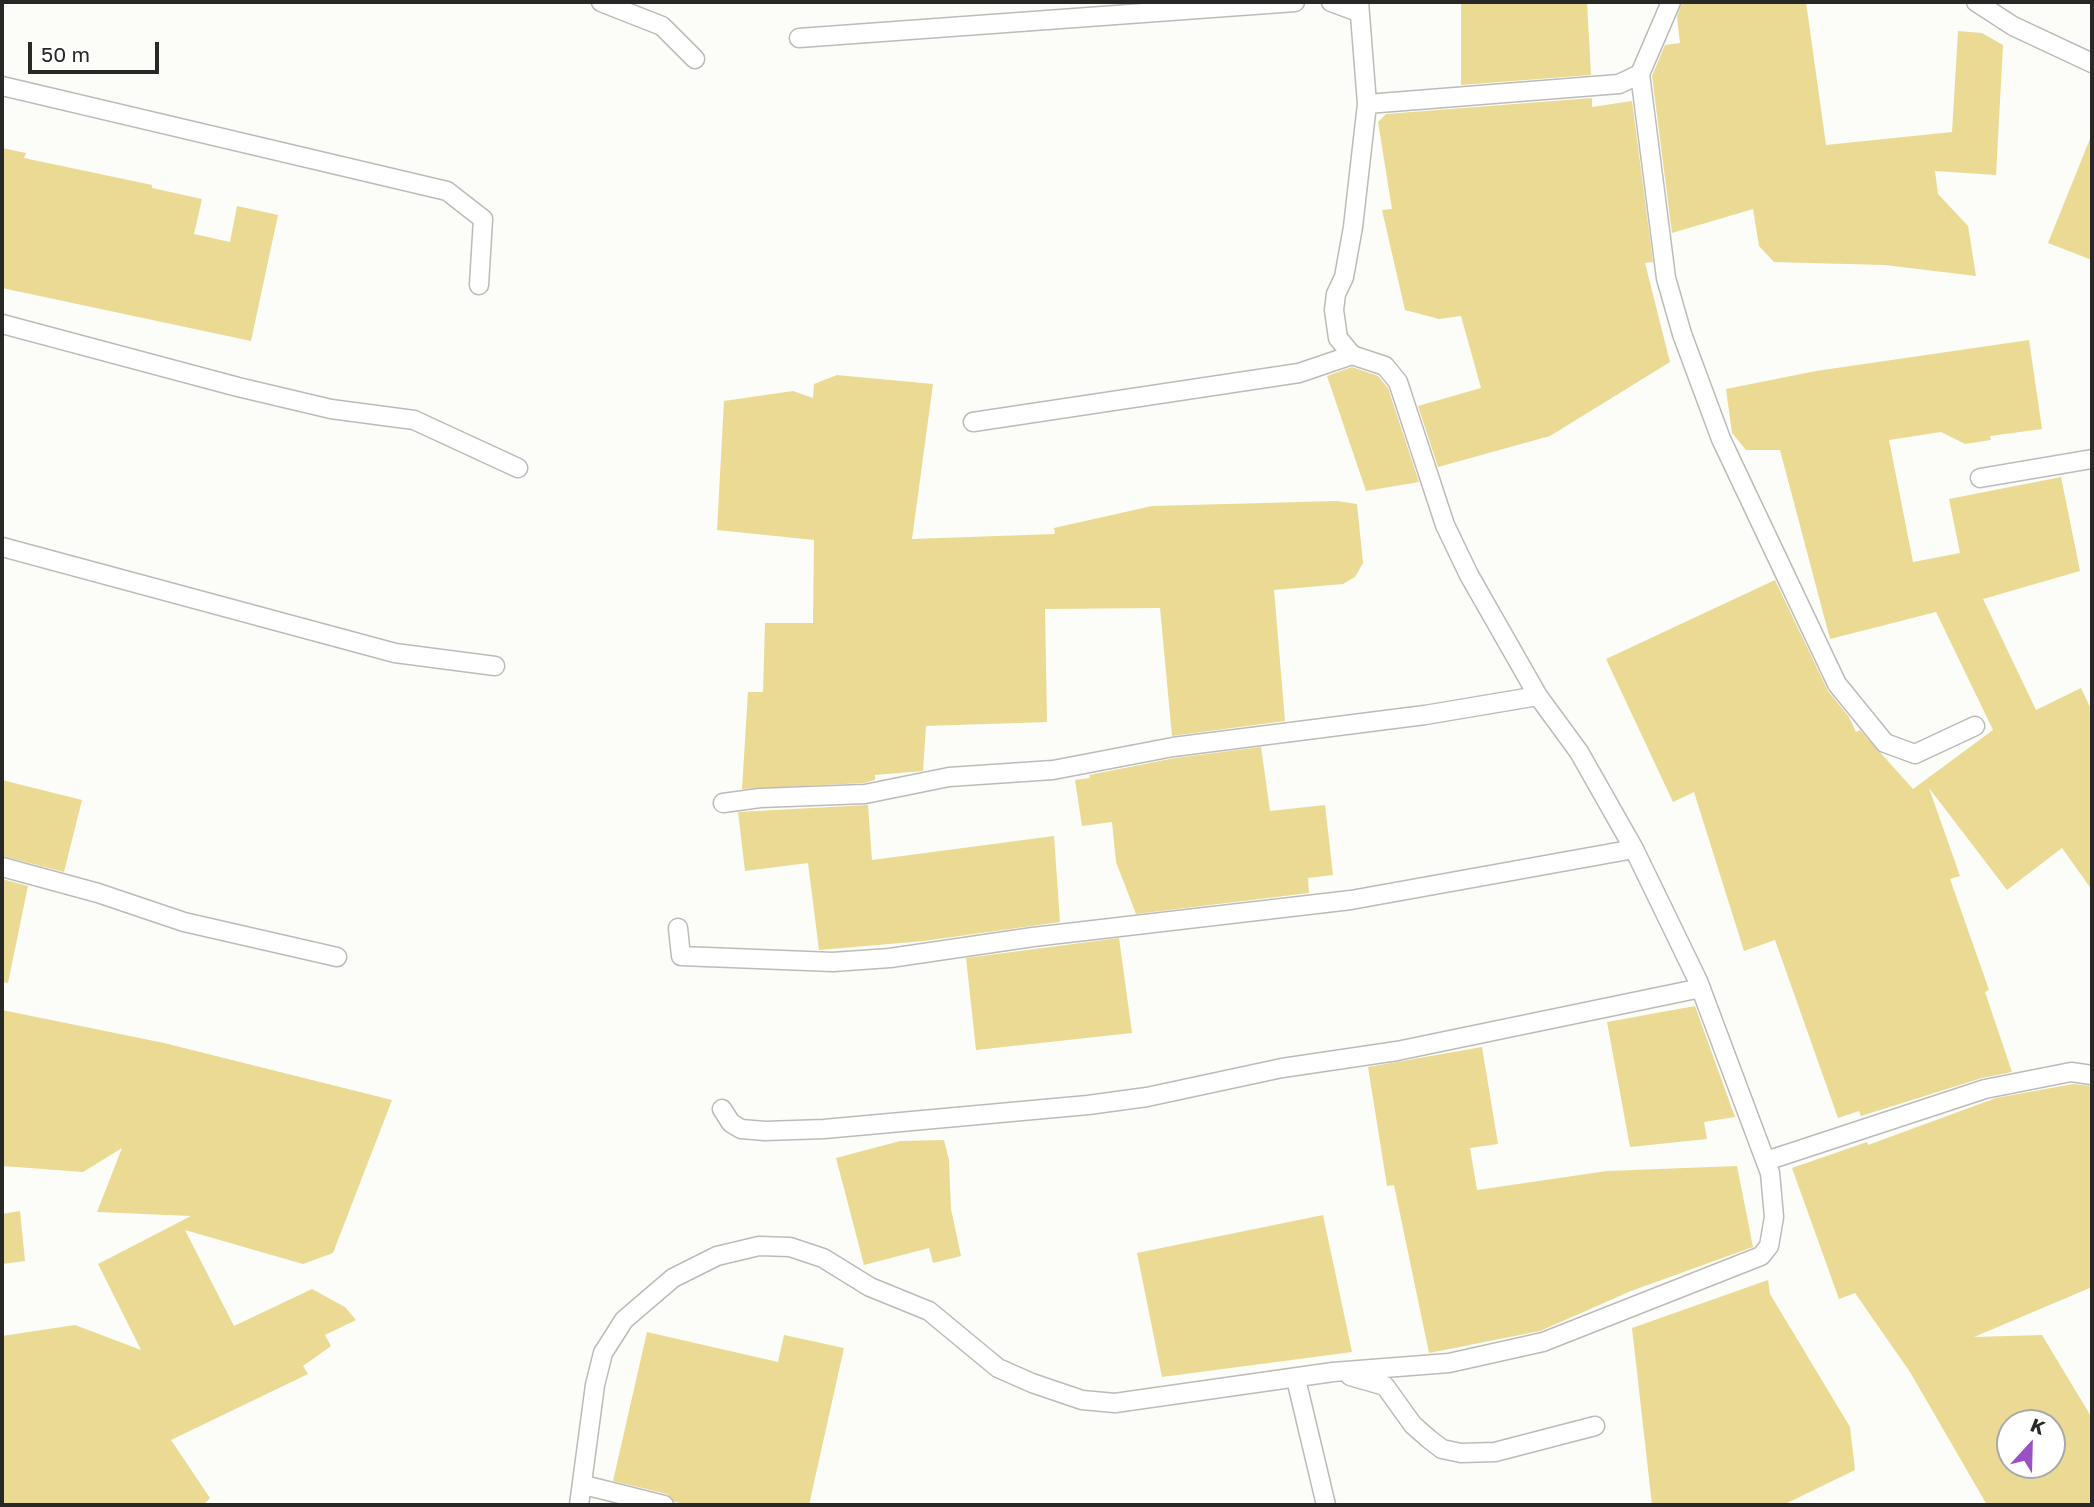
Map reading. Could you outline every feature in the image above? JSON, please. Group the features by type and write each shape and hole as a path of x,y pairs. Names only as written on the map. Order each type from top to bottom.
{"street":[{"path":"601,2 662,26 695,60"},
{"path":"799,38 1295,2"},
{"path":"579,1505 584,1485 595,1385 603,1353 624,1320 673,1278 717,1256 759,1246 790,1247 823,1258 870,1287 929,1311 998,1367 1032,1383 1082,1400 1115,1403 1333,1372 1449,1363 1543,1342 1761,1256 1769,1246 1774,1217 1766,1161 1700,988 1634,849 1579,752 1538,696 1469,575 1445,525 1398,382 1385,366 1352,355 1338,338 1334,310 1336,294 1345,276 1353,227 1367,104 1358,7 1331,2"},
{"path":"1671,2 1640,74 1666,278 1682,334 1721,439 1838,684 1885,743 1915,754 1975,726"},
{"path":"1976,2 2013,26 2092,63"},
{"path":"1367,104 1619,84 1640,74"},
{"path":"2,86 447,191 483,219 478,285"},
{"path":"2,324 331,409 414,420 518,468"},
{"path":"973,422 1299,373 1352,355"},
{"path":"1980,478 2092,459"},
{"path":"2,547 395,653 495,666"},
{"path":"723,803 761,798 864,794 949,777 1053,770 1173,747 1425,715 1538,696"},
{"path":"678,928 681,956 833,962 891,958 1033,937 1351,900 1634,849"},
{"path":"2,867 98,893 184,922 337,957"},
{"path":"722,1109 732,1123 741,1129 765,1132 1100,1103 1147,1097 1282,1068 1397,1051 1700,988"},
{"path":"1766,1161 1984,1089 2071,1072 2092,1075"},
{"path":"1333,1372 1385,1386 1413,1425 1442,1449 1461,1453 1495,1452 1595,1426"},
{"path":"1296,1379 1326,1505"},
{"path":"584,1485 664,1505"}],"building":[{"path":"1461,2 1587,2 1591,75 1461,85"},
{"path":"1682,2 1806,2 1826,145 1952,132 1958,31 1982,33 2003,45 1996,175 1935,171 1938,194 1968,226 1976,276 1885,265 1774,262 1759,246 1753,209 1672,233 1652,76 1665,45 1680,43 1677,17"},
{"path":"1592,98 1592,107 1632,101 1653,262 1645,263 1670,362 1550,436 1438,467 1418,406 1481,388 1461,316 1439,319 1405,310 1382,210 1392,209 1378,122 1386,114"},
{"path":"2092,134 2092,260 2048,243"},
{"path":"2,148 26,153 24,158 152,185 152,188 202,199 194,234 230,242 237,206 278,215 251,341 2,288"},
{"path":"2029,340 2042,429 1990,436 1991,440 1965,444 1941,432 1889,440 1913,562 1960,553 1949,499 2061,477 2080,571 1983,599 2036,710 2081,688 2092,711 2092,890 2062,848 2007,890 1929,788 1960,876 1950,879 1989,990 1985,992 2012,1072 1982,1078 1861,1116 1859,1111 1838,1118 1775,940 1744,951 1694,792 1673,802 1606,659 1775,580 1828,691 1849,717 1856,732 1860,730 1913,789 1993,730 1936,612 1830,639 1780,450 1746,450 1732,433 1726,389 1816,371"},
{"path":"1352,367 1378,376 1388,388 1419,482 1366,491 1327,376"},
{"path":"837,375 933,384 912,539 1055,534 1054,528 1152,506 1337,501 1357,504 1363,563 1355,577 1343,584 1274,590 1285,721 1172,736 1160,608 1045,609 1047,722 926,726 923,771 875,775 875,780 864,783 742,789 748,692 763,692 765,623 813,623 814,540 717,530 724,401 793,391 813,398 814,384"},
{"path":"1261,747 1270,811 1325,805 1333,875 1308,878 1309,893 1136,914 1116,862 1112,822 1082,826 1075,780 1175,758"},
{"path":"2,780 82,800 64,872 2,856"},
{"path":"868,805 872,860 1054,836 1060,922 924,941 819,950 808,863 745,871 738,812"},
{"path":"2,879 28,886 8,983 2,982"},
{"path":"1119,938 1132,1033 976,1050 966,958"},
{"path":"1695,1006 1735,1117 1704,1122 1707,1139 1630,1147 1607,1022"},
{"path":"2,1010 164,1043 392,1100 333,1253 303,1264 185,1230 234,1326 312,1289 345,1307 356,1320 325,1335 331,1346 303,1366 308,1374 171,1440 210,1498 203,1505 2,1505 2,1336 75,1325 141,1350 98,1264 191,1216 97,1212 122,1148 83,1172 2,1166"},
{"path":"1482,1047 1498,1144 1470,1148 1477,1190 1607,1171 1737,1166 1753,1247 1631,1291 1540,1331 1429,1353 1394,1185 1387,1186 1368,1067"},
{"path":"2073,1084 2092,1086 2092,1287 1974,1337 2042,1335 2092,1418 2092,1505 1987,1505 1910,1372 1855,1293 1839,1299 1792,1168 1867,1142 1868,1145 1996,1098"},
{"path":"944,1140 949,1160 951,1209 961,1256 933,1263 929,1248 864,1265 836,1158 900,1141"},
{"path":"20,1211 25,1261 2,1264 2,1214"},
{"path":"1323,1215 1352,1352 1162,1377 1137,1253"},
{"path":"1768,1280 1770,1294 1850,1427 1855,1470 1783,1505 1652,1505 1632,1328"},
{"path":"647,1332 778,1362 784,1335 844,1348 809,1505 688,1505 675,1502 667,1494 613,1481"}]}
